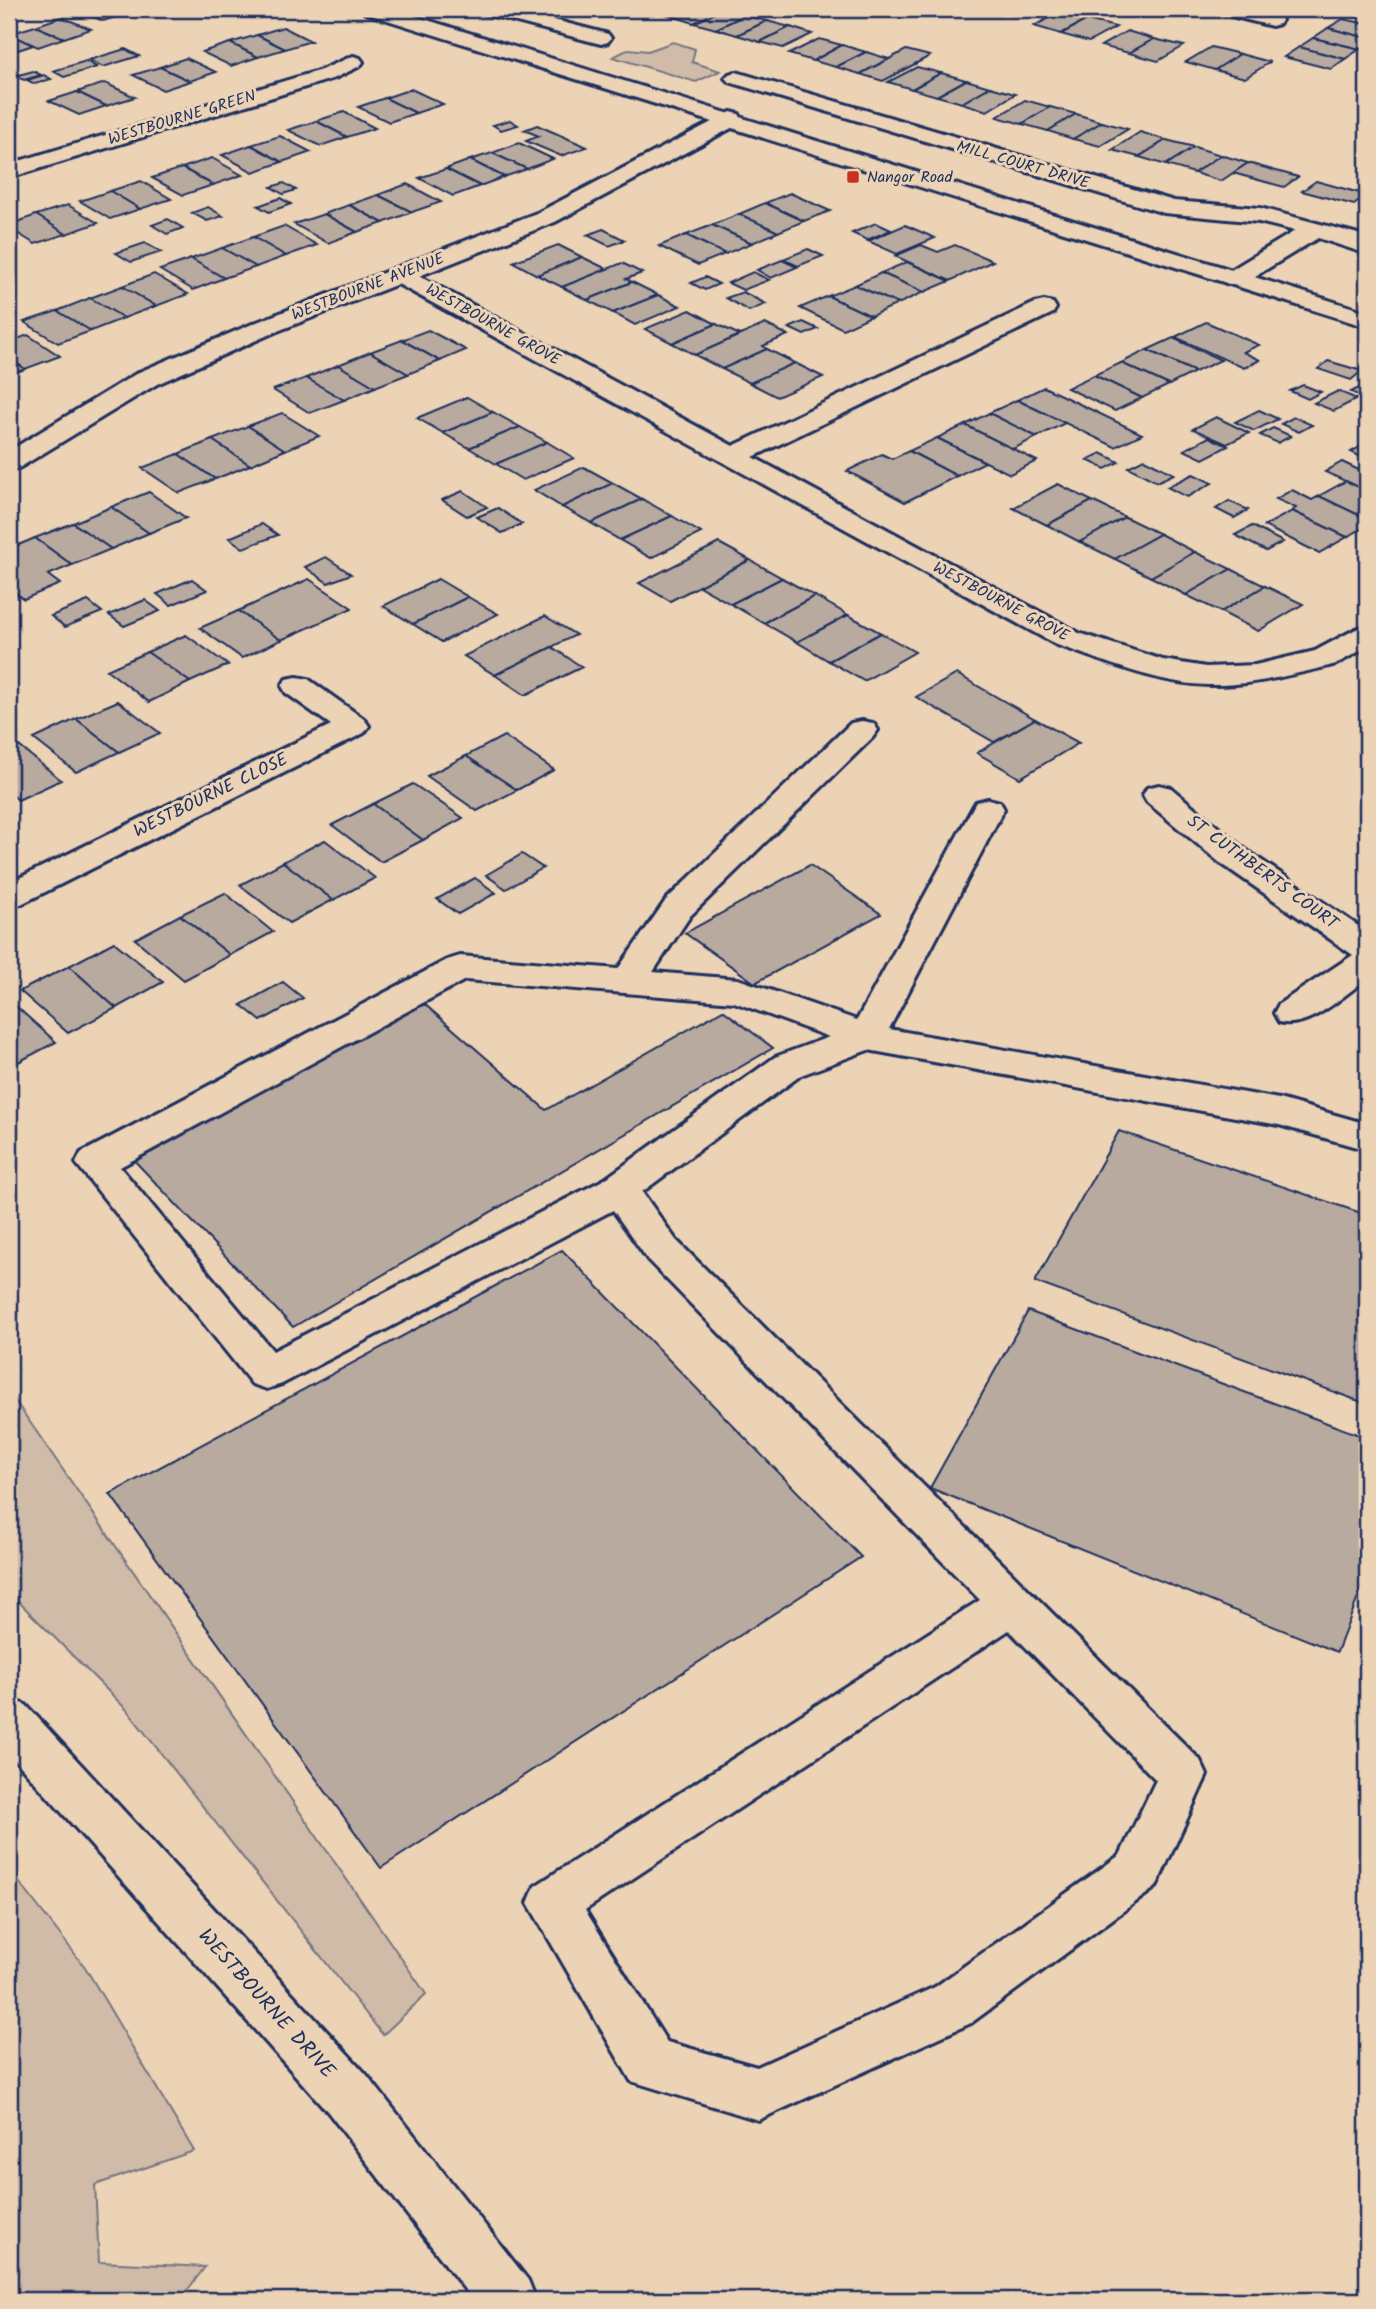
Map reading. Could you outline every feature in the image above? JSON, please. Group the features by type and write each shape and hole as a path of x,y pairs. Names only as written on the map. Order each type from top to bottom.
{"street":[{"path":"372,9 731,119 1367,320"},
{"path":"489,9 601,38"},
{"path":"1226,9 1272,20"},
{"name":"WESTBOURNE GREEN","path":"9,171 328,74 353,62"},
{"name":"MILL COURT DRIVE","path":"736,78 1172,208 1260,215 1350,239 1367,247"},
{"name":"WESTBOURNE AVENUE","path":"9,462 148,378 266,327 547,217 731,119"},
{"path":"1235,278 1315,229"},
{"name":"WESTBOURNE GROVE","path":"400,275 1068,639 1157,668 1206,676 1255,674 1325,658 1367,635"},
{"path":"733,456 1044,308"},
{"name":"WESTBOURNE CLOSE","path":"9,896 353,726 297,686"},
{"path":"628,982 678,908 862,730"},
{"name":"ST CUTHBERTS COURT","path":"1159,795 1231,855 1367,948"},
{"path":"988,809 866,1037 788,1066 619,1189 267,1373 95,1163 460,968 738,991 866,1037 1279,1112 1367,1137"},
{"path":"1292,1013 1367,962"},
{"path":"619,1189 662,1250 1013,1603 1183,1775 1138,1871 953,2005 758,2094 650,2063 553,1903 1013,1603"},
{"name":"WESTBOURNE DRIVE","path":"9,1720 347,2093 503,2299"}],"shaded area":[{"path":"673,42 695,49 692,62 720,71 696,82 613,57 629,49 648,51"},
{"path":"9,1392 426,1994 383,2035 126,1709 9,1592"},
{"path":"9,1869 85,1967 194,2151 95,2185 99,2262 205,2267 180,2300 9,2300"}],"building":[{"path":"75,9 120,9 129,13 103,21"},
{"path":"688,9 672,16 650,10"},
{"path":"688,9 723,9 694,23 672,16"},
{"path":"723,9 745,15 716,29 694,23"},
{"path":"1325,9 1367,9 1367,10 1358,17"},
{"path":"1060,12 1087,20 1061,34 1034,26"},
{"path":"745,15 767,21 737,35 716,29"},
{"path":"61,17 91,29 64,38 35,26"},
{"path":"1343,19 1367,24 1367,38 1328,28"},
{"path":"1087,20 1116,27 1089,42 1061,34"},
{"path":"767,21 790,27 760,42 737,35"},
{"path":"35,26 64,38 38,47 9,34"},
{"path":"283,27 311,41 285,49 257,35"},
{"path":"790,27 812,34 783,48 760,42"},
{"path":"1328,28 1367,38 1367,44 1360,49 1313,38"},
{"path":"1127,31 1154,39 1129,53 1101,46"},
{"path":"9,34 33,45 9,53"},
{"path":"257,35 285,49 258,57 230,43"},
{"path":"1313,38 1360,49 1345,59 1299,47"},
{"path":"819,39 842,45 813,61 789,54"},
{"path":"1154,39 1184,46 1158,61 1129,53"},
{"path":"230,43 258,57 231,66 202,52"},
{"path":"842,45 866,52 836,67 813,61"},
{"path":"1211,47 1240,54 1215,70 1186,62"},
{"path":"1299,47 1345,59 1331,69 1284,57"},
{"path":"125,49 139,56 103,67 89,60"},
{"path":"906,50 930,56 883,81 860,74"},
{"path":"866,52 889,59 860,74 836,67"},
{"path":"1240,54 1270,62 1245,78 1215,70"},
{"path":"186,58 216,72 190,81 160,67"},
{"path":"86,61 97,67 64,77 53,71"},
{"path":"160,67 190,81 163,90 133,75"},
{"path":"917,67 941,73 912,89 888,82"},
{"path":"33,71 41,75 24,80 15,76"},
{"path":"941,73 966,80 937,96 912,89"},
{"path":"44,75 51,79 35,84 27,80"},
{"path":"966,80 990,87 962,103 937,96"},
{"path":"105,83 135,97 106,106 77,92"},
{"path":"990,87 1015,94 987,111 962,103"},
{"path":"411,89 443,104 416,113 385,98"},
{"path":"77,92 106,106 79,115 49,101"},
{"path":"385,98 416,113 389,122 358,107"},
{"path":"1025,100 1050,107 1022,124 997,117"},
{"path":"1050,107 1076,114 1048,131 1022,124"},
{"path":"344,112 375,128 347,137 316,121"},
{"path":"1076,114 1102,122 1073,139 1048,131"},
{"path":"510,120 518,125 501,130 493,125"},
{"path":"316,121 347,137 320,146 288,130"},
{"path":"1102,122 1128,129 1100,146 1073,139"},
{"path":"537,125 587,147 561,156 526,141 539,136 524,130"},
{"path":"1140,132 1166,140 1139,157 1112,150"},
{"path":"280,136 311,152 282,162 251,145"},
{"path":"1166,140 1194,147 1166,165 1139,157"},
{"path":"519,143 553,159 527,169 492,153"},
{"path":"251,145 282,162 253,172 222,155"},
{"path":"1194,147 1221,155 1194,173 1166,165"},
{"path":"492,153 527,169 504,177 470,160"},
{"path":"1221,155 1248,163 1221,181 1194,173"},
{"path":"212,158 242,175 213,185 182,168"},
{"path":"470,160 504,177 480,186 446,169"},
{"path":"1248,163 1298,177 1284,187 1233,173"},
{"path":"182,168 213,185 183,195 152,178"},
{"path":"446,169 480,186 453,196 419,178"},
{"path":"141,181 171,199 140,209 110,191"},
{"path":"1316,181 1367,195 1354,205 1302,191"},
{"path":"284,183 296,190 283,194 271,187"},
{"path":"407,184 441,202 412,212 378,195"},
{"path":"110,191 140,209 110,219 80,201"},
{"path":"790,193 830,211 804,221 765,203"},
{"path":"378,195 412,212 383,223 349,205"},
{"path":"280,198 291,204 269,212 258,206"},
{"path":"765,203 804,221 778,232 739,214"},
{"path":"68,205 98,223 66,234 36,215"},
{"path":"349,205 383,223 357,232 324,214"},
{"path":"208,207 223,216 207,221 192,213"},
{"path":"324,214 357,232 328,243 294,224"},
{"path":"739,214 778,232 752,243 712,225"},
{"path":"36,215 66,234 35,244 9,228 9,225"},
{"path":"168,219 183,228 167,234 152,225"},
{"path":"876,223 891,230 867,240 852,233"},
{"path":"712,225 752,243 725,254 686,235"},
{"path":"905,225 935,238 897,254 868,241"},
{"path":"284,226 317,245 286,256 253,237"},
{"path":"603,229 625,240 609,246 587,235"},
{"path":"686,235 725,254 698,265 659,246"},
{"path":"253,237 286,256 256,267 222,248"},
{"path":"145,243 161,252 131,262 116,253"},
{"path":"558,245 582,257 537,275 513,262"},
{"path":"921,245 938,252 955,245 993,261 950,281 895,256"},
{"path":"222,248 256,267 224,278 191,259"},
{"path":"808,249 823,256 798,266 783,259"},
{"path":"582,257 607,269 562,287 537,275"},
{"path":"191,259 224,278 193,290 160,270"},
{"path":"782,260 797,267 771,278 757,270"},
{"path":"907,262 950,281 924,292 881,273"},
{"path":"622,263 642,273 626,279 632,282 587,300 562,287"},
{"path":"753,272 769,280 743,290 728,283"},
{"path":"881,273 924,292 898,304 855,285"},
{"path":"154,274 188,294 156,306 122,286"},
{"path":"705,277 719,284 705,290 691,283"},
{"path":"632,282 658,295 613,313 587,300"},
{"path":"855,285 898,304 871,316 828,296"},
{"path":"122,286 156,306 124,318 90,298"},
{"path":"743,292 766,304 749,311 726,298"},
{"path":"658,295 680,306 635,325 613,313"},
{"path":"828,296 871,316 843,329 800,308"},
{"path":"90,298 124,318 91,331 57,311"},
{"path":"690,310 716,324 672,343 645,329"},
{"path":"57,311 91,331 58,343 24,322"},
{"path":"803,322 818,329 804,335 789,328"},
{"path":"1206,322 1259,345 1243,352 1260,360 1244,368 1175,337"},
{"path":"716,324 740,335 695,355 672,343"},
{"path":"765,324 788,335 763,346 767,349 722,369 695,355"},
{"path":"428,330 466,350 440,361 402,340"},
{"path":"28,335 60,356 25,369 9,358 9,342"},
{"path":"1173,338 1221,360 1195,372 1147,350"},
{"path":"402,340 440,361 408,374 370,352"},
{"path":"767,349 795,363 750,383 722,369"},
{"path":"1147,350 1195,372 1169,385 1121,363"},
{"path":"370,352 408,374 375,387 338,365"},
{"path":"9,358 25,369 9,375"},
{"path":"1328,361 1362,371 1351,380 1318,369"},
{"path":"795,363 823,377 777,397 750,383"},
{"path":"1121,363 1169,385 1142,398 1094,375"},
{"path":"338,365 375,387 344,400 306,378"},
{"path":"1094,375 1142,398 1115,411 1067,388"},
{"path":"306,378 344,400 310,413 273,390"},
{"path":"1367,384 1367,399 1351,392"},
{"path":"1303,385 1321,392 1308,399 1290,391"},
{"path":"1044,387 1142,434 1115,447 1017,400"},
{"path":"1338,391 1357,399 1334,411 1314,403"},
{"path":"467,397 493,412 443,433 417,418"},
{"path":"1017,400 1065,423 1037,437 989,413"},
{"path":"1259,410 1278,419 1254,431 1235,422"},
{"path":"493,412 520,427 469,448 443,433"},
{"path":"282,413 319,436 285,450 248,426"},
{"path":"989,413 1037,437 1013,449 965,425"},
{"path":"1216,417 1249,433 1227,444 1193,429"},
{"path":"1294,417 1312,425 1299,432 1281,424"},
{"path":"965,425 1037,461 1010,474 937,438"},
{"path":"248,426 285,450 250,465 212,440"},
{"path":"520,427 547,442 496,464 469,448"},
{"path":"1273,428 1291,436 1278,443 1260,435"},
{"path":"1209,437 1228,446 1203,459 1184,450"},
{"path":"937,438 985,462 957,476 909,451"},
{"path":"212,440 250,465 215,479 178,454"},
{"path":"547,442 574,458 523,480 496,464"},
{"path":"1367,443 1367,460 1351,452"},
{"path":"909,451 957,476 905,502 847,471 882,454 892,459"},
{"path":"1101,453 1119,462 1105,469 1087,460"},
{"path":"178,454 215,479 179,493 142,468"},
{"path":"1144,459 1174,474 1157,482 1128,467"},
{"path":"1342,462 1363,472 1367,469 1367,491 1325,472"},
{"path":"584,467 613,483 562,507 534,490"},
{"path":"1193,474 1212,483 1187,497 1167,487"},
{"path":"1346,481 1367,491 1367,519 1319,496"},
{"path":"613,483 642,499 591,523 562,507"},
{"path":"1058,484 1092,501 1047,525 1013,508"},
{"path":"1292,490 1312,500 1319,496 1367,519 1367,526 1347,537 1292,511 1296,508 1276,499"},
{"path":"463,491 487,507 467,516 442,500"},
{"path":"149,492 186,518 149,533 111,507"},
{"path":"642,499 672,516 620,540 591,523"},
{"path":"1092,501 1125,517 1080,542 1047,525"},
{"path":"1229,501 1248,510 1234,518 1216,509"},
{"path":"111,507 149,533 111,549 73,523"},
{"path":"498,508 522,524 502,533 477,517"},
{"path":"1292,511 1347,537 1319,553 1264,526"},
{"path":"672,516 701,533 651,558 620,540"},
{"path":"1125,517 1160,534 1115,559 1080,542"},
{"path":"73,523 111,549 72,565 35,538"},
{"path":"262,524 278,535 243,548 229,538"},
{"path":"1252,526 1283,542 1266,551 1235,535"},
{"path":"1160,534 1195,552 1151,577 1115,559"},
{"path":"35,538 72,565 48,575 60,584 24,599 9,588 9,549"},
{"path":"719,543 750,560 670,601 639,583"},
{"path":"1195,552 1231,569 1186,595 1151,577"},
{"path":"326,557 351,574 328,583 305,567"},
{"path":"750,560 782,578 731,604 699,586"},
{"path":"1231,569 1265,586 1221,612 1186,595"},
{"path":"782,578 815,596 764,623 731,604"},
{"path":"192,579 207,590 171,605 157,594"},
{"path":"309,579 352,608 281,640 238,611"},
{"path":"438,579 468,597 413,624 383,606"},
{"path":"1265,586 1303,604 1258,631 1221,612"},
{"path":"815,596 848,615 797,642 764,623"},
{"path":"468,597 498,614 442,642 413,624"},
{"path":"145,600 160,611 124,626 109,615"},
{"path":"88,601 102,612 65,627 51,616"},
{"path":"238,611 281,640 242,658 200,628"},
{"path":"848,615 881,633 829,661 797,642"},
{"path":"545,616 576,635 495,675 464,656"},
{"path":"881,633 915,652 864,681 829,661"},
{"path":"186,635 228,665 190,682 147,652"},
{"path":"552,647 582,667 525,695 495,675"},
{"path":"147,652 190,682 149,702 107,670"},
{"path":"957,674 1035,719 994,742 916,697"},
{"path":"118,701 160,733 119,752 76,719"},
{"path":"76,719 119,752 76,772 34,739"},
{"path":"1035,719 1079,743 1020,778 977,753"},
{"path":"504,736 554,770 517,790 466,756"},
{"path":"19,746 61,780 18,800 9,792 9,750"},
{"path":"466,756 517,790 477,811 427,776"},
{"path":"413,784 463,818 423,840 373,804"},
{"path":"373,804 423,840 381,862 332,825"},
{"path":"325,840 375,878 333,900 283,862"},
{"path":"522,854 543,868 506,889 486,875"},
{"path":"283,862 333,900 289,923 240,885"},
{"path":"810,865 881,914 755,983 685,933"},
{"path":"475,878 496,893 458,914 437,899"},
{"path":"225,893 273,932 230,955 180,915"},
{"path":"180,915 230,955 184,980 135,939"},
{"path":"114,942 163,982 116,1008 69,966"},
{"path":"69,966 116,1008 68,1033 20,991"},
{"path":"283,982 303,998 261,1021 241,1005"},
{"path":"9,1000 56,1042 9,1067"},
{"path":"422,1002 546,1110 723,1010 773,1048 293,1327 129,1155"},
{"path":"1119,1131 1367,1215 1367,1404 1035,1282"},
{"path":"562,1250 861,1557 381,1868 110,1494"},
{"path":"1028,1311 1367,1438 1367,1574 1337,1652 930,1488"}],"place":[{"name":"Nangor Road","path":"853,177"}]}
